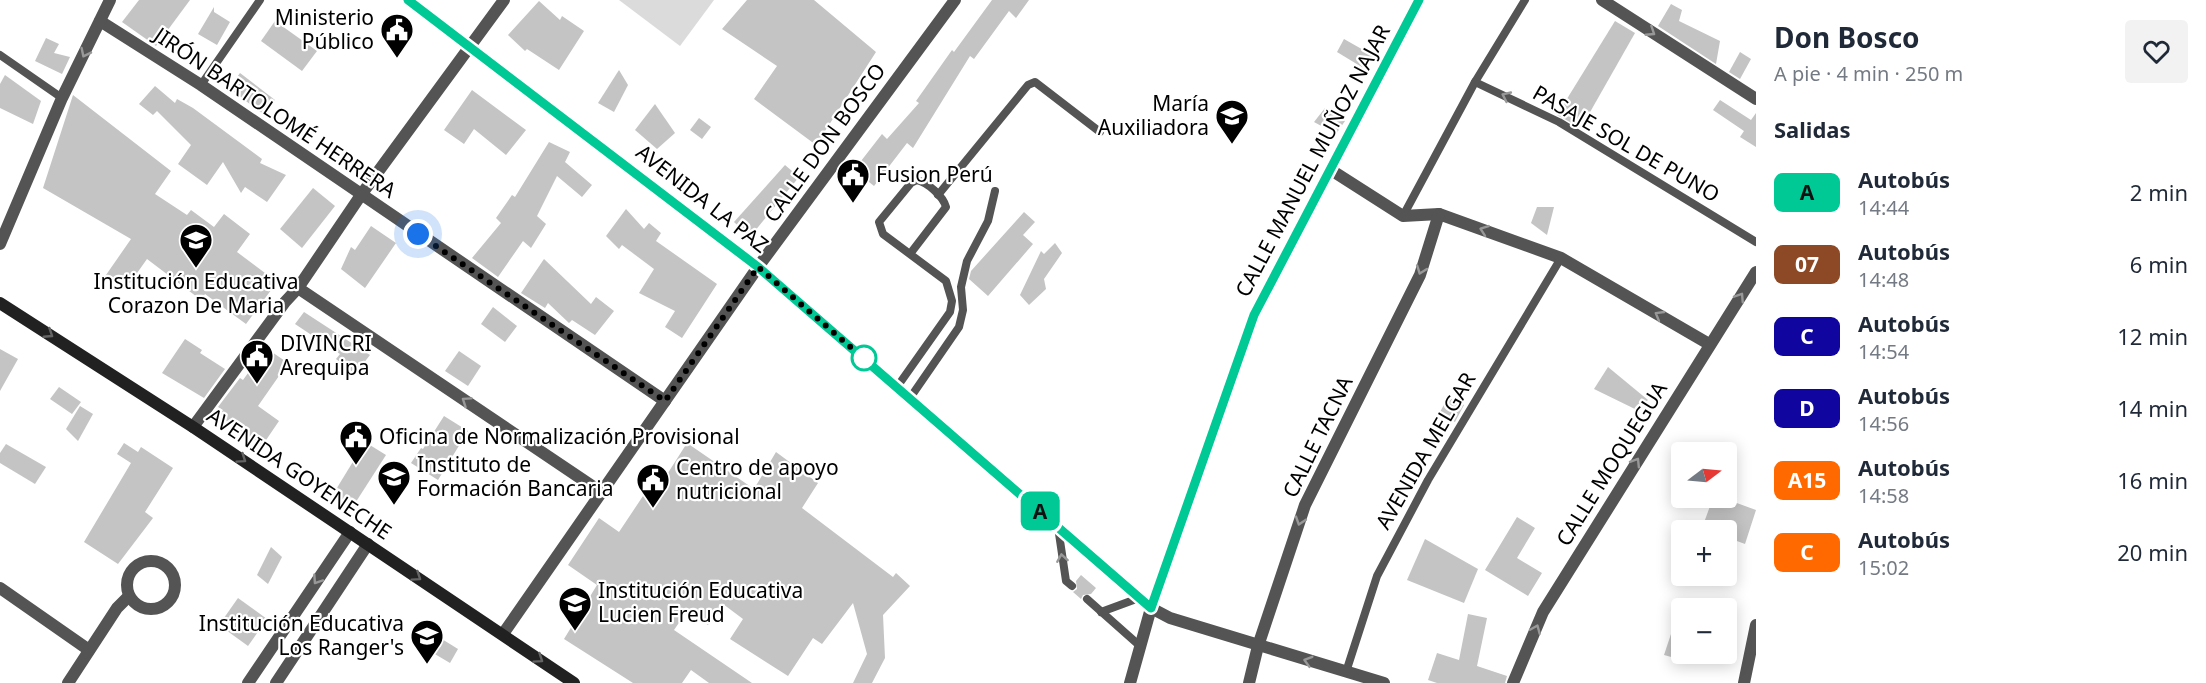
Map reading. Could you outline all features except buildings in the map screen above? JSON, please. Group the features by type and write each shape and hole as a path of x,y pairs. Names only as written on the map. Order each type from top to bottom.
{"main road":[{"name":"AVENIDA GOYENECHE","path":"0,303 193,427 574,683"}],"street":[{"path":"0,244 62,98 110,0"},
{"name":"AVENIDA LA PAZ","path":"408,0 471,45 758,267 1151,608 1170,618 1384,683"},
{"path":"193,427 285,302 298,288 361,195 504,0"},
{"name":"CALLE DON BOSCO","path":"503,634 758,267 955,0"},
{"name":"CALLE MANUEL MUÑOZ NAJAR","path":"1130,683 1151,608 1254,315 1419,0"},
{"path":"1602,0 1756,99"},
{"name":"JIRÓN BARTOLOMÉ HERRERA","path":"100,21 201,85 665,401"},
{"path":"1331,170 1403,216 1439,214 1561,258 1709,344"},
{"name":"CALLE TACNA","path":"1249,683 1258,646 1305,505 1420,275 1439,214"},
{"name":"CALLE MOQUEGUA","path":"1513,683 1543,612 1756,272"},
{"path":"298,288 602,492"},
{"path":"248,683 350,532"},
{"path":"276,683 368,544"},
{"path":"68,683 117,608 129,596 128,576 143,562 150,560 164,564 173,575 175,588 164,606 144,609 129,596"},
{"path":"0,588 89,650"},
{"path":"1744,683 1756,625"}],"lane":[{"path":"201,85 261,0"},
{"path":"1403,216 1475,82 1525,0"},
{"path":"0,56 62,98"},
{"path":"938,195 1028,85 1035,82 1100,132"},
{"name":"PASAJE SOL DE PUNO","path":"1475,82 1559,122 1756,242"},
{"path":"897,387 950,312 952,301 946,281 883,234 879,222 911,183 917,180 924,181 946,207 910,254"},
{"path":"910,398 959,327 963,310 961,287 967,261 988,221 995,191"},
{"name":"AVENIDA MELGAR","path":"1346,672 1377,576 1428,480 1561,258"},
{"path":"1058,527 1066,580 1072,586"},
{"path":"1101,612 1139,598"},
{"path":"1087,599 1140,646"}],"shaded area":[{"path":"619,0 714,0 680,46"}],"bus line":[{"name":"A","path":"408,0 471,45 758,267 1151,608 1254,315 1419,0"}],"place":[{"name":"Ministerio Público","path":"397,59"},
{"name":"María Auxiliadora","path":"1232,145"},
{"name":"Fusion Perú","path":"853,204"},
{"name":"Institución Educativa Corazon De Maria","path":"196,269"},
{"name":"DIVINCRI Arequipa","path":"257,385"},
{"name":"Oficina de Normalización Provisional","path":"356,466"},
{"name":"Instituto de Formación Bancaria","path":"394,506"},
{"name":"Centro de apoyo nutricional","path":"653,509"},
{"name":"Institución Educativa Lucien Freud","path":"575,632"},
{"name":"Institución Educativa Los Ranger's","path":"427,665"}],"route":[{"path":"418,234 665,401 758,267 870,364 864,358"}]}
